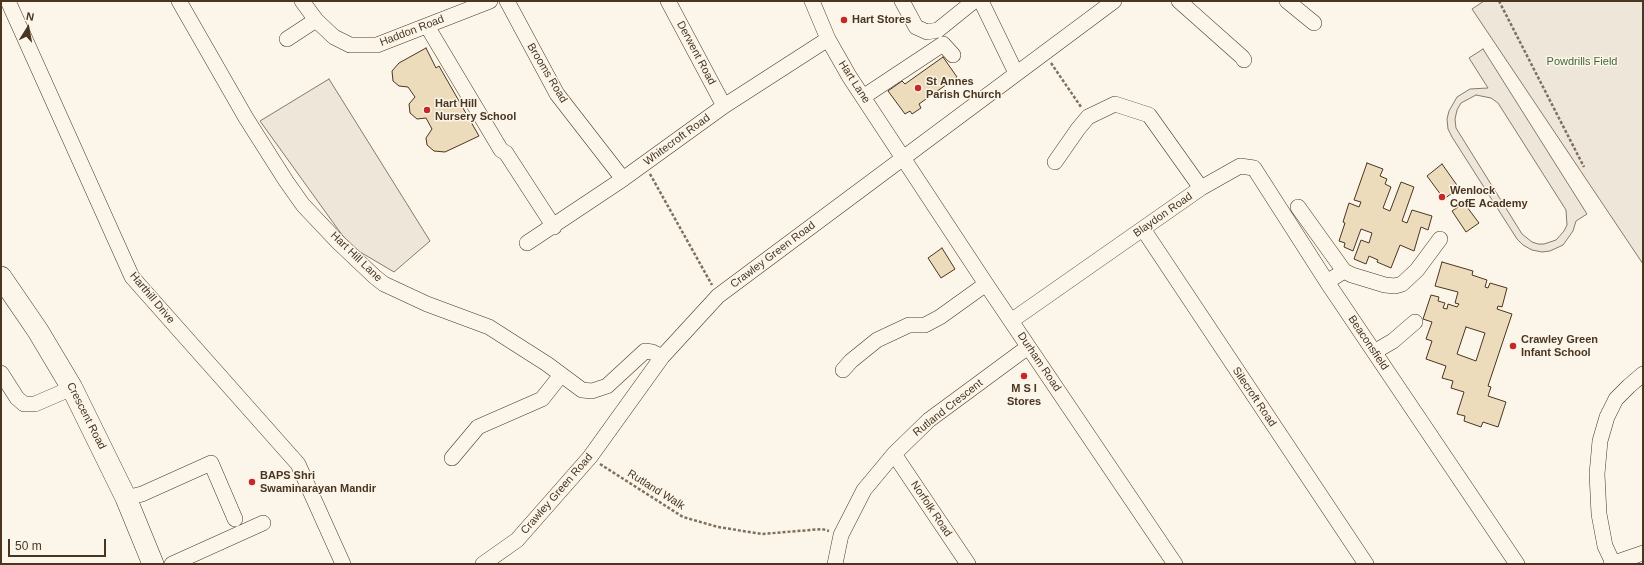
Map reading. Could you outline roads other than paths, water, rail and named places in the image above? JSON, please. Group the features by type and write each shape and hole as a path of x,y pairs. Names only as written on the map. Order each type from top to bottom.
{"highway":[{"name":"Crescent Road","path":"2,281 38,330 72,388 126,498 153,564"}],"street":[{"name":"Harthill Drive","path":"8,1 132,277 298,464 343,564"},
{"name":"Hart Hill Lane","path":"179,1 246,118 303,205 349,252 384,284 428,304 489,327 504,335 582,390 592,391 607,386 645,351 652,352 662,357"},
{"name":"Haddon Road","path":"302,1 316,20 334,37 350,45 377,45 490,1"},
{"name":"Brooms Road","path":"506,1 557,94 623,179"},
{"name":"Derwent Road","path":"668,1 724,106"},
{"name":"Hart Lane","path":"812,1 836,55 904,159"},
{"path":"902,1 916,27 927,32 938,30 974,1"},
{"path":"981,1 1016,73"},
{"name":"Crawley Green Road","path":"483,564 517,540 590,458 662,357 718,296 904,159 1016,73 1114,1"},
{"path":"1180,1 1244,60"},
{"path":"1288,1 1314,23"},
{"path":"287,39 316,20"},
{"path":"427,26 501,150 506,153 554,227"},
{"name":"Whitecroft Road","path":"527,243 554,227 724,106 828,39"},
{"path":"863,97 943,44 953,55"},
{"name":"Blaydon Road","path":"1011,321 1201,188 1148,115 1115,104 1088,117 1055,162"},
{"name":"Durham Road","path":"904,159 1028,347 1175,564"},
{"name":"Beaconsfield","path":"1201,188 1240,166 1254,168 1327,282 1517,564"},
{"path":"1298,207 1344,271 1352,275 1385,285 1395,286 1402,284 1417,270 1440,239"},
{"name":"Silecroft Road","path":"1143,229 1366,564"},
{"path":"1327,282 1344,271"},
{"path":"843,370 877,340 909,325 925,325 940,317 986,284"},
{"path":"1374,352 1393,341 1416,322"},
{"name":"Rutland Crescent","path":"835,564 841,535 864,490 894,454 929,420 1028,347"},
{"path":"1,373 17,398 24,404 35,404 72,388"},
{"path":"1643,374 1616,399 1607,416 1600,441 1597,474 1599,514 1605,546 1612,564 1643,553"},
{"path":"452,458 478,427 542,399 561,375"},
{"name":"Norfolk Road","path":"894,454 968,564"},
{"path":"126,498 142,494 211,463 235,519"},
{"path":"172,564 263,524"}],"place":[{"name":"Hart Stores","path":"844,20"},
{"name":"St Annes Parish Church","path":"918,88"},
{"name":"Hart Hill Nursery School","path":"427,110"},
{"name":"Wenlock CofE Academy","path":"1442,197"},
{"name":"Crawley Green Infant School","path":"1513,346"},
{"name":"M S I Stores","path":"1024,376"},
{"name":"BAPS Shri Swaminarayan Mandir","path":"252,482"}],"park label":[{"name":"Powdrills Field","path":"1582,62"}]}
